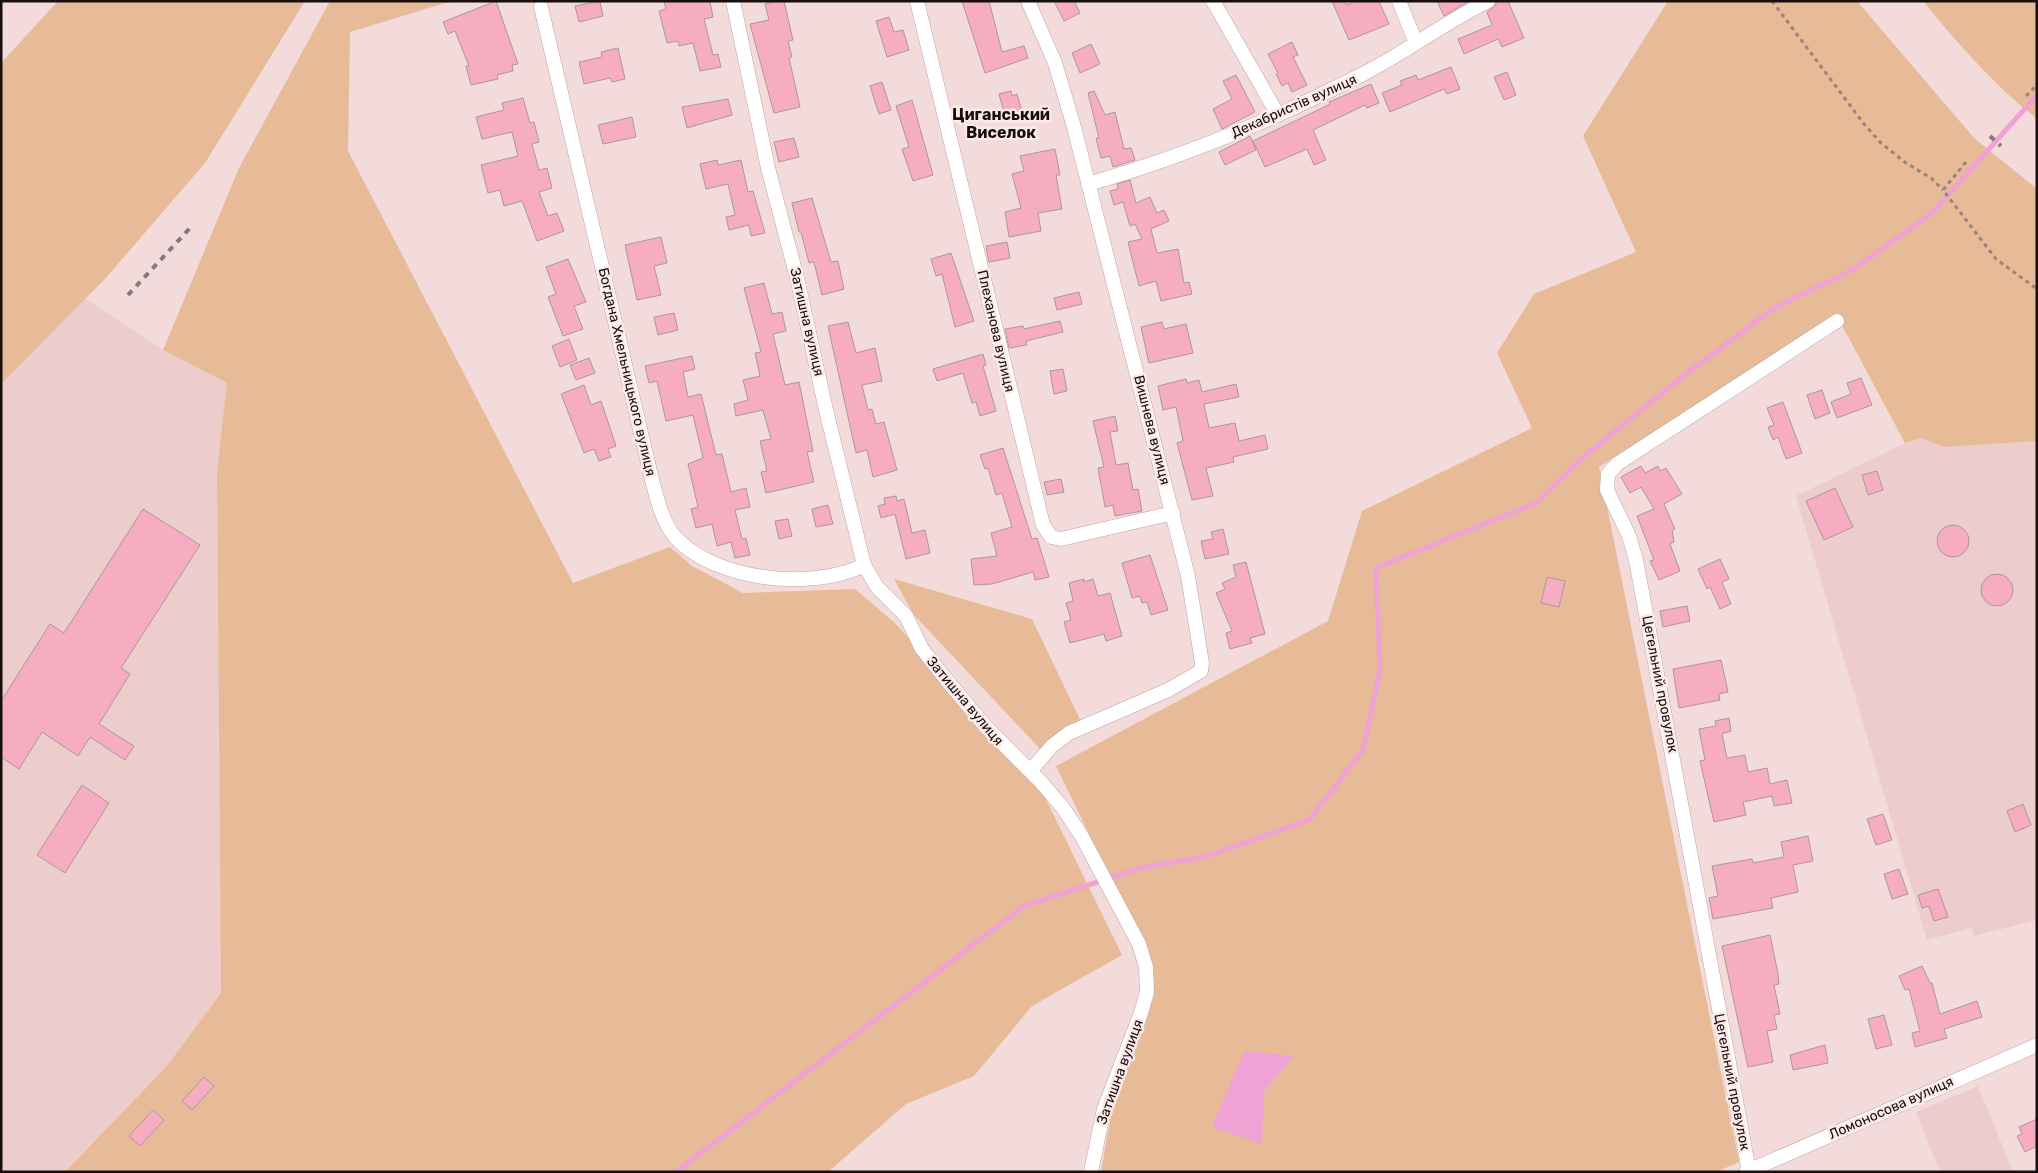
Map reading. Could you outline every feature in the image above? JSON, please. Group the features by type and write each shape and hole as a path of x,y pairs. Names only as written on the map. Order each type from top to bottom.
{"street":[{"name":"Затишна вулиця","path":"733,1 768,168 800,287 826,410 864,565 877,587 906,616 922,649 934,666 986,727 1052,794 1081,835 1139,944 1146,967 1147,992 1141,1014 1104,1109 1091,1172"},
{"name":"Плеханова вулиця","path":"917,1 1043,525 1051,537 1061,539 1173,513"},
{"name":"Вишнева вулиця","path":"1028,1 1060,77 1173,513 1200,638 1201,671 1168,690 1068,733 1052,746 1030,771"},
{"path":"1213,1 1278,115"},
{"path":"1400,1 1416,42"},
{"name":"Декабристів вулиця","path":"1088,184 1142,168 1278,115 1364,74 1488,1"},
{"name":"Богдана Хмельницького вулиця","path":"541,7 653,484 662,514 671,531 682,543 703,559 724,568 744,573 790,579 817,579 844,575 864,565"},
{"name":"Цегельний провулок","path":"1747,1171 1636,560 1630,536 1611,500 1606,481 1608,474 1617,464 1837,322"},
{"name":"Ломоносова вулиця","path":"1747,1171 2037,1045"}],"path":[{"path":"1772,1 1864,124 1882,143 1906,163 1931,178 1943,190 1996,259 2037,289"},
{"path":"2026,96 2037,85"},
{"path":"1943,190 1966,162"}],"shaded area":[{"path":"58,1 305,1 205,163 105,279 1,384 1,63"},
{"path":"330,1 452,1 350,32 348,151 573,583 670,547 692,566 743,593 855,589 896,624 1038,783 1122,955 1032,1006 974,1076 906,1104 828,1172 65,1172 166,1067 221,993 217,470 227,383 163,350 239,168"},
{"path":"1668,1 1857,1 1974,138 2037,189 2037,441 1944,447 1921,438 1905,443 1837,316 1599,467 1739,1162 1716,1172 1101,1172 1112,1109 1153,966 1056,766 1328,621 1362,511 1532,428 1497,353 1534,294 1636,252 1583,136","holes":["1244,1051 1293,1057 1264,1091"]},
{"path":"1923,1 2037,1 2037,119 1977,63"},
{"path":"85,298 163,350 227,383 217,470 221,993 166,1067 65,1172 1,1172 1,384"},
{"path":"1921,438 1944,447 2037,441 2037,920 1974,936 1971,928 1927,940 1796,496 1905,443"},
{"path":"894,579 1032,619 1084,728 1043,752 914,615"},
{"path":"1244,1051 1294,1056 1264,1091 1262,1144 1212,1127"},
{"path":"1978,1086 2013,1172 1940,1172 1916,1112"}],"building":[{"path":"496,1 518,64 512,65 513,71 497,75 498,79 471,85 466,66 469,66 455,31 448,34 443,22"},
{"path":"600,1 603,16 579,22 575,6"},
{"path":"664,1 710,1 713,17 704,19 713,55 718,54 721,67 700,71 693,43 679,46 678,41 667,43 659,11 666,9"},
{"path":"784,1 793,40 788,41 792,57 789,58 800,107 774,113 750,24 769,20 765,4"},
{"path":"962,1 989,1 1002,52 1024,46 1028,58 985,73"},
{"path":"1054,1 1074,1 1080,13 1064,21"},
{"path":"1332,1 1345,1 1347,5 1356,1 1379,1 1389,24 1349,40"},
{"path":"1437,1 1469,1 1444,16"},
{"path":"1497,1 1508,1 1524,38 1502,47 1498,39 1464,54 1458,39 1492,25 1487,12 1495,6"},
{"path":"889,17 894,32 903,30 909,50 887,57 876,21"},
{"path":"1292,42 1298,55 1293,57 1307,85 1292,92 1288,83 1282,86 1276,74 1278,73 1268,54"},
{"path":"1091,44 1100,64 1080,73 1072,53"},
{"path":"618,48 625,79 612,82 610,78 584,84 579,62 602,57 601,52"},
{"path":"1451,67 1460,89 1447,94 1444,89 1390,112 1382,93 1402,85 1400,81 1416,75 1418,80"},
{"path":"1507,72 1516,95 1504,100 1494,77"},
{"path":"1236,75 1255,112 1222,129 1213,109 1232,99 1223,81"},
{"path":"882,82 891,110 879,114 870,86"},
{"path":"1371,84 1379,103 1367,108 1365,105 1313,130 1326,160 1314,165 1307,149 1265,167 1253,141 1330,104 1329,102"},
{"path":"1011,91 1012,96 1017,94 1022,111 1005,116 999,94"},
{"path":"1094,91 1105,115 1115,112 1124,149 1131,148 1135,160 1113,167 1110,156 1101,158 1096,138 1099,138 1088,93"},
{"path":"523,98 530,123 534,122 539,142 532,144 539,170 547,168 552,188 539,192 548,216 557,213 564,231 537,241 522,201 504,206 500,190 488,193 481,165 518,156 512,132 482,139 476,117 504,110 502,103"},
{"path":"728,99 732,115 687,128 682,107"},
{"path":"912,100 933,175 913,181 902,149 909,147 896,106"},
{"path":"632,117 636,137 603,144 598,125"},
{"path":"1250,136 1256,150 1225,165 1219,152"},
{"path":"794,138 799,157 779,162 774,142"},
{"path":"1055,149 1060,175 1056,175 1062,209 1038,213 1041,231 1009,237 1005,212 1021,208 1012,174 1024,171 1020,156"},
{"path":"717,160 718,165 741,160 748,192 753,191 765,233 751,236 749,225 729,230 726,217 735,215 728,184 706,189 700,164"},
{"path":"1130,180 1136,203 1150,197 1157,213 1164,210 1169,221 1151,229 1157,253 1178,249 1184,283 1189,282 1192,294 1161,301 1156,281 1139,286 1128,242 1142,239 1135,224 1130,226 1123,202 1114,205 1110,191 1118,189 1117,184"},
{"path":"812,198 831,262 838,261 844,289 822,295 814,262 809,263 792,203"},
{"path":"661,237 667,263 654,266 661,295 637,300 625,245"},
{"path":"1007,242 1010,258 989,262 986,246"},
{"path":"951,253 974,321 955,327 942,274 936,276 931,259"},
{"path":"568,259 586,302 574,306 583,329 563,336 548,297 556,294 546,267"},
{"path":"764,283 772,314 782,312 786,331 773,334 785,385 799,382 813,451 807,452 814,482 766,493 761,472 767,471 760,441 771,439 763,410 736,416 734,404 748,400 743,380 760,376 755,353 761,352 744,288"},
{"path":"1079,292 1082,304 1057,310 1054,298"},
{"path":"674,313 678,330 658,335 654,317"},
{"path":"1060,321 1063,332 1026,341 1027,345 1009,348 1005,329 1023,326 1024,329"},
{"path":"848,322 856,353 875,348 882,381 862,385 868,410 872,409 876,424 884,422 897,470 873,477 867,450 856,453 828,326"},
{"path":"1162,322 1164,329 1186,324 1193,353 1149,363 1141,327"},
{"path":"569,339 577,360 560,367 552,346"},
{"path":"983,354 986,365 983,366 996,411 980,416 976,402 972,403 963,373 937,381 933,369"},
{"path":"692,356 695,369 683,372 688,397 701,394 716,455 722,454 731,492 746,488 750,507 735,510 742,539 746,538 750,555 735,558 731,542 717,546 712,524 696,528 691,509 698,507 688,464 703,458 693,415 666,421 657,381 649,383 645,366"},
{"path":"589,358 595,373 576,380 570,365"},
{"path":"1063,369 1067,391 1054,394 1050,371"},
{"path":"1861,378 1872,405 1837,418 1831,402 1851,394 1847,383"},
{"path":"1186,379 1187,383 1199,380 1202,392 1236,384 1239,397 1204,404 1209,428 1235,423 1239,441 1265,435 1268,449 1233,457 1234,462 1206,468 1213,496 1192,500 1177,443 1183,441 1176,407 1163,410 1158,386"},
{"path":"584,385 591,405 601,401 616,446 608,449 611,457 599,461 594,449 584,453 561,394"},
{"path":"1822,390 1830,413 1815,419 1807,395"},
{"path":"1783,402 1802,453 1786,459 1778,437 1773,440 1768,427 1774,425 1767,408"},
{"path":"1115,416 1118,431 1110,432 1116,465 1128,463 1133,490 1138,489 1142,511 1115,516 1113,505 1105,507 1098,468 1104,467 1093,421"},
{"path":"1003,448 1032,539 1037,538 1049,577 1035,580 1033,572 992,584 974,585 971,559 997,556 991,533 1012,527 1002,493 996,495 988,468 985,469 980,455"},
{"path":"1641,466 1645,473 1658,466 1660,471 1666,468 1682,494 1664,504 1675,529 1672,530 1674,542 1670,544 1680,571 1659,580 1650,561 1654,560 1637,516 1654,509 1641,487 1630,493 1621,477"},
{"path":"1877,471 1883,490 1868,495 1862,475"},
{"path":"1061,479 1064,492 1047,495 1044,482"},
{"path":"1835,488 1853,527 1824,540 1806,501"},
{"path":"896,496 897,501 904,499 912,533 925,530 930,553 906,559 895,514 881,518 878,506 885,504 884,498"},
{"path":"828,505 833,524 816,527 812,509"},
{"path":"143,509 200,545 121,668 130,674 99,724 134,746 125,760 90,737 78,756 42,732 19,769 1,757 1,701 50,624 64,633"},
{"path":"788,519 792,536 779,539 775,521"},
{"path":"1953,525 1959,526 1964,530 1968,535 1968,547 1964,552 1959,556 1953,557 1947,556 1942,552 1938,547 1937,541 1938,535 1942,530 1947,526"},
{"path":"1223,529 1229,554 1205,559 1201,541 1213,539 1211,532"},
{"path":"1150,555 1168,610 1151,615 1147,602 1142,603 1140,596 1132,598 1122,563"},
{"path":"1720,559 1729,579 1722,582 1731,604 1720,609 1710,587 1707,589 1698,569"},
{"path":"1246,562 1265,634 1250,638 1252,643 1230,649 1226,633 1232,631 1216,593 1225,589 1222,583 1236,577 1233,565"},
{"path":"1997,574 2003,575 2008,579 2012,584 2012,596 2008,601 2003,605 1997,606 1991,605 1986,601 1982,596 1981,590 1982,584 1986,579 1991,575"},
{"path":"1547,577 1565,581 1559,607 1541,603"},
{"path":"1084,579 1084,582 1093,579 1098,596 1110,593 1122,636 1106,641 1104,634 1070,643 1064,622 1071,620 1066,603 1073,601 1069,583"},
{"path":"1687,606 1690,621 1663,627 1660,611"},
{"path":"1721,660 1728,692 1719,694 1720,700 1679,708 1673,669"},
{"path":"1729,718 1731,731 1722,734 1727,758 1745,755 1748,772 1767,768 1770,784 1787,780 1792,803 1774,806 1772,796 1743,802 1746,815 1714,822 1700,761 1705,760 1699,729 1716,726 1715,721"},
{"path":"82,785 109,803 65,873 37,855"},
{"path":"2023,804 2031,825 2015,832 2007,811"},
{"path":"1883,814 1892,840 1876,845 1867,819"},
{"path":"1808,836 1813,861 1793,865 1798,892 1771,898 1773,908 1713,919 1709,898 1718,896 1712,866 1752,859 1753,863 1784,857 1781,842"},
{"path":"1899,869 1908,894 1892,899 1884,874"},
{"path":"1938,889 1948,917 1934,921 1929,906 1922,908 1918,895"},
{"path":"1770,935 1778,974 1779,984 1774,985 1780,1014 1774,1015 1777,1029 1767,1031 1773,1062 1748,1067 1722,946"},
{"path":"1922,966 1930,983 1932,983 1940,1014 1977,1001 1982,1017 1944,1029 1947,1038 1915,1047 1912,1033 1920,1031 1909,989 1905,990 1899,976"},
{"path":"1884,1015 1892,1045 1876,1049 1868,1019"},
{"path":"1825,1045 1828,1063 1793,1070 1790,1055"},
{"path":"204,1077 214,1086 192,1110 182,1101"},
{"path":"153,1110 164,1120 140,1146 129,1136"},
{"path":"2037,1119 2037,1146 2025,1152 2017,1136 2022,1134 2019,1127"}],"waterway":[{"path":"676,1172 1024,906 1140,868 1204,857 1309,820 1363,750 1380,670 1376,568 1536,503 1581,459 1677,381 1773,309 1852,270 1932,213 2037,95"}],"railway":[{"path":"1990,136 2001,146"},
{"path":"128,295 191,227"}],"district":[{"name":"Циганський Виселок","path":"1001,123"}]}
